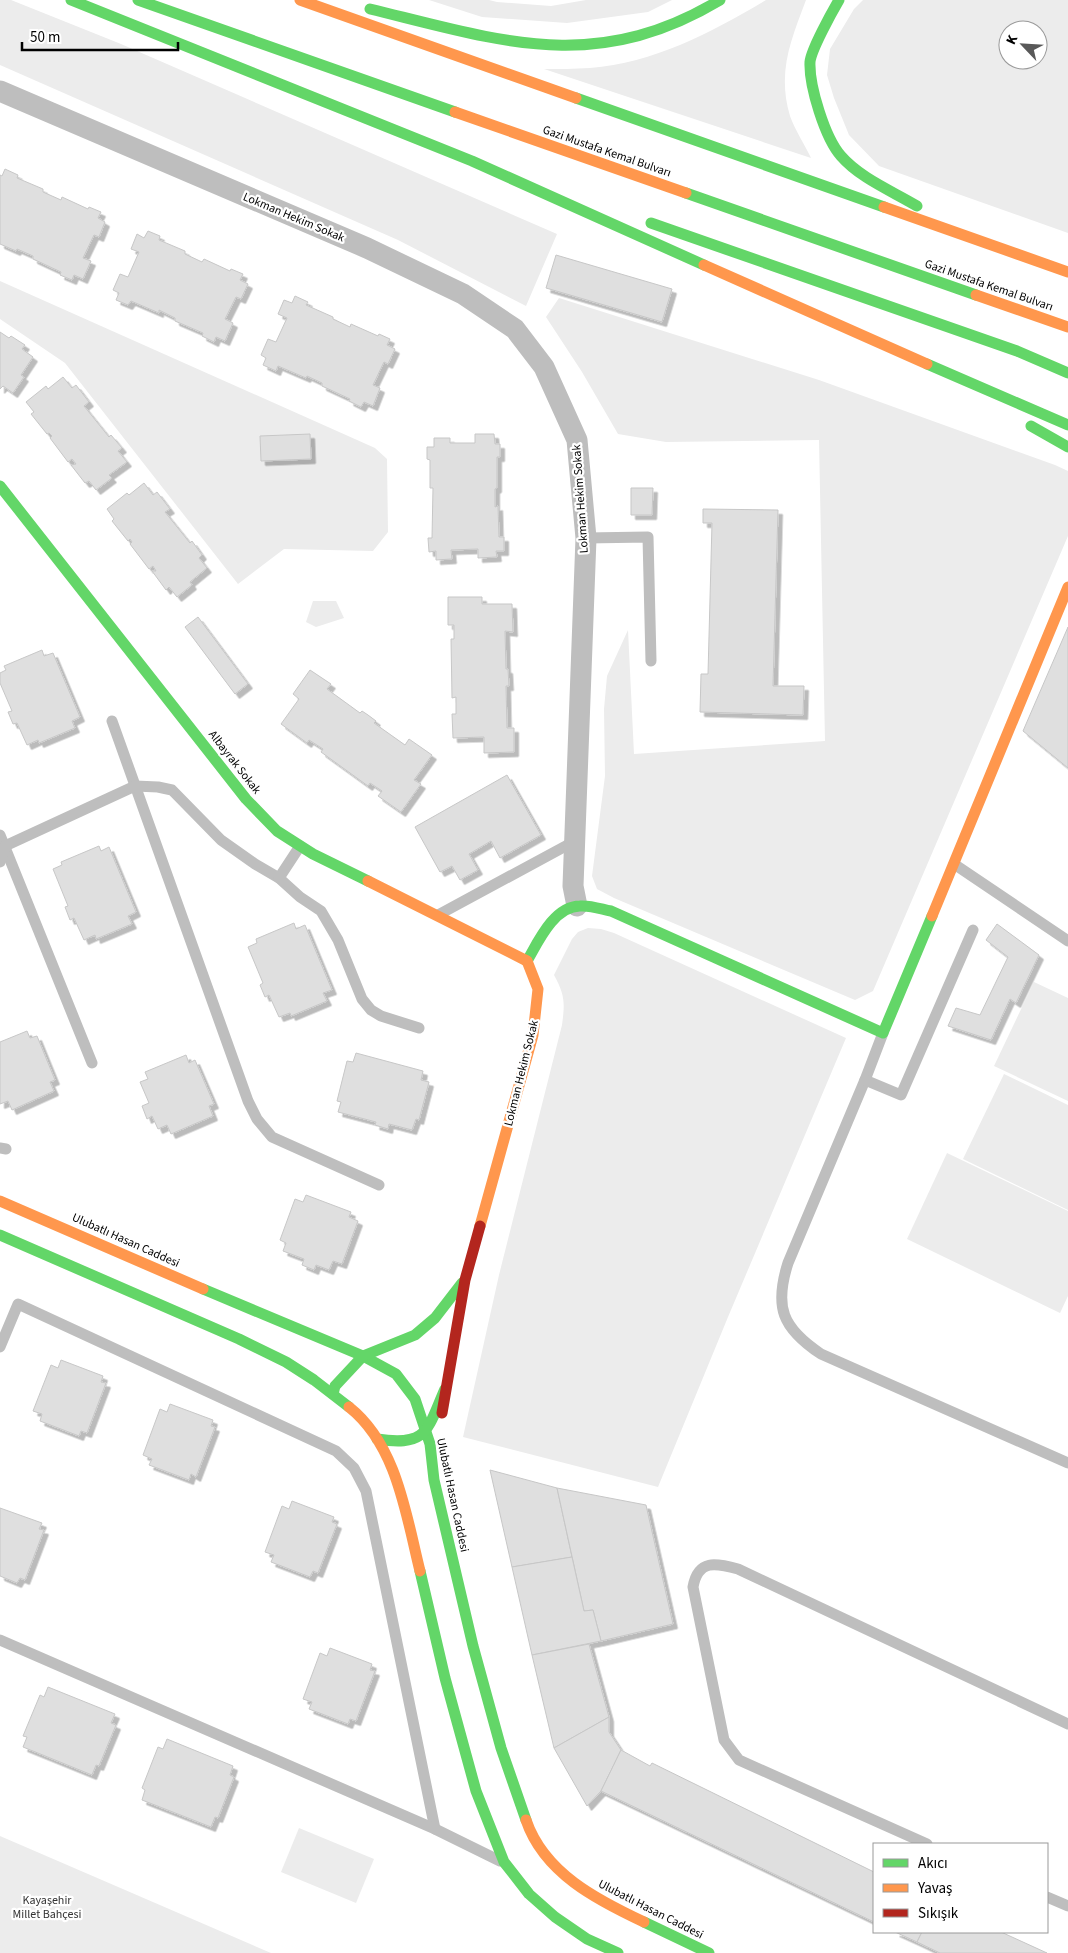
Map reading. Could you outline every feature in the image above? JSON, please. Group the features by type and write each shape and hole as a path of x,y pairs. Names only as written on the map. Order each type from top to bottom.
{"main road":[{"path":"71,0 472,161 881,344 1068,425"},
{"name":"Gazi Mustafa Kemal Bulvarı","path":"138,0 1068,327"},
{"path":"300,0 1068,272"},
{"path":"359,7 503,40 565,46 603,44 659,31 702,12 720,0"},
{"path":"839,0 810,61 820,119 840,155 865,176 980,241"},
{"path":"472,161 604,207"},
{"path":"641,220 1018,351 1068,372"},
{"path":"881,344 910,366 979,399"},
{"path":"1021,420 1068,447"},
{"name":"Albayrak Sokak","path":"0,486 246,799 276,831 313,854 526,961"},
{"path":"526,961 544,933 562,913 577,906 611,911 883,1033 1068,586"},
{"name":"Lokman Hekim Sokak","path":"444,1389 464,1280 533,1035 538,989 526,961"},
{"name":"Ulubatlı Hasan Caddesi","path":"0,1200 278,1322 363,1356 396,1374 415,1399 430,1444 434,1480 469,1628 501,1748 527,1824 548,1860 580,1888 625,1913 709,1953"},
{"path":"0,1235 286,1362 333,1394 356,1413 377,1439 401,1492 442,1668 468,1763 476,1791 504,1862 529,1894 555,1916 587,1939 618,1953"},
{"path":"333,1394 335,1386 363,1356 415,1335 435,1318 464,1280"},
{"path":"377,1439 397,1443 414,1441 426,1432 444,1389"},
{"path":"434,1480 444,1389"}],"street":[{"name":"Lokman Hekim Sokak","path":"0,90 367,248 463,294 515,329 544,367 576,440 586,538 575,841 574,886 577,906"}],"lane":[{"path":"586,538 648,537 651,661"},
{"path":"112,721 248,1101 257,1119 272,1137 379,1185"},
{"path":"4,846 135,786 172,790 221,840 255,864 280,878 300,897 321,911 338,940 362,999 371,1010 381,1016 419,1028"},
{"path":"0,834 92,1064"},
{"path":"437,916 575,841"},
{"path":"0,862 4,846"},
{"path":"280,878 300,846"},
{"path":"952,863 1068,941"},
{"path":"865,1080 902,1095 973,930"},
{"path":"883,1033 788,1263 781,1284 780,1299 784,1316 793,1332 820,1354 1068,1463"},
{"path":"0,1347 18,1304 336,1451 354,1468 366,1491 436,1829"},
{"path":"925,1843 739,1760 724,1740 693,1587 694,1576 701,1568 709,1564 738,1569 1068,1724"},
{"path":"0,1640 436,1829 504,1862"},
{"path":"1048,1897 1068,1906"}],"green space":[{"path":"0,0 11,0 121,44 557,234 526,306 398,240 0,65"},
{"path":"429,0 489,0 551,6 586,0 672,0 648,12 567,23 482,17"},
{"path":"766,0 806,0 791,43 785,71 785,85 790,116 811,158 544,69 590,68 614,65 660,53 725,23"},
{"path":"863,0 1068,0 1068,233 879,166 849,135 827,75 830,49 854,9"},
{"path":"0,281 375,448 387,459 388,532 373,551 284,549 238,584 65,363 0,319"},
{"path":"559,298 819,380 1068,471 1068,536 873,991 855,1000 614,898 597,889 592,876 605,776 604,709 607,676 628,630 634,754 825,741 819,440 666,442 618,434 582,372 546,317"},
{"path":"313,601 336,601 344,618 316,627 306,622"},
{"path":"588,928 614,933 846,1038 658,1487 463,1437 499,1275 562,1025 563,999 554,975 572,939 578,932"},
{"path":"1034,982 1068,998 1068,1101 994,1066"},
{"path":"1004,1074 1068,1105 1068,1210 963,1159"},
{"path":"947,1153 1068,1211 1068,1296 1060,1313 907,1239"},
{"path":"299,1828 374,1859 356,1903 281,1872"},
{"name":"Kayaşehir Millet Bahçesi","path":"0,1836 271,1953 0,1953"}],"building":[{"path":"5,169 18,175 17,178 43,189 43,192 61,200 62,197 88,209 89,207 101,212 98,218 105,222 99,237 94,235 83,258 91,261 83,279 74,275 72,280 60,275 61,272 33,259 33,256 0,244 0,175 2,176"},
{"path":"148,231 160,236 159,240 185,251 185,254 202,262 204,259 230,271 231,269 243,274 240,280 248,284 241,299 236,297 225,319 233,323 225,341 216,337 214,342 202,336 203,333 175,321 175,318 159,310 159,313 131,301 128,305 116,300 119,293 113,290 120,274 128,277 139,252 131,249 137,234 144,238"},
{"path":"556,255 672,289 662,322 546,288"},
{"path":"295,296 308,302 306,305 350,327 351,324 378,336 379,334 390,339 387,345 395,349 388,364 384,362 373,385 380,388 373,406 364,402 361,407 307,376 306,378 278,366 276,371 263,365 266,358 261,355 268,339 276,342 287,318 278,314 284,300 292,303"},
{"path":"0,332 9,338 11,336 25,345 22,349 33,357 21,375 24,377 13,393 3,386 0,389"},
{"path":"63,377 72,388 76,385 89,402 84,406 109,437 111,435 122,448 118,451 127,462 109,475 112,478 96,490 89,481 85,483 71,465 76,464 72,459 68,462 50,438 52,436 49,433 47,434 31,414 34,412 26,402 46,386 48,389"},
{"path":"310,434 311,459 261,461 260,436"},
{"path":"475,434 494,434 495,444 500,444 500,457 497,457 495,507 498,506 499,537 504,537 504,551 496,551 497,557 478,558 478,549 451,550 452,559 436,560 436,551 429,552 428,538 432,538 433,488 430,488 430,460 427,459 427,447 434,447 434,438 450,438 450,443 475,443"},
{"path":"144,483 153,495 157,492 170,509 165,512 190,543 192,541 202,555 199,558 207,568 190,582 192,585 177,597 169,587 166,590 152,571 156,571 153,566 149,569 130,544 132,542 130,539 128,541 112,521 114,519 107,509 127,493 129,495"},
{"path":"631,488 653,488 652,515 631,515"},
{"path":"703,509 778,510 773,686 804,686 803,715 700,712 701,674 708,674 712,523 703,523"},
{"path":"448,597 482,597 482,604 512,604 513,632 505,631 506,669 508,669 509,686 506,686 507,728 514,728 514,752 484,753 484,737 453,738 452,714 456,714 456,697 452,698 451,639 454,639 454,625 448,625"},
{"path":"198,617 248,684 235,694 185,627"},
{"path":"1068,627 1068,768 1023,731"},
{"path":"42,650 44,656 53,653 80,717 72,721 75,728 39,743 38,740 27,745 17,723 13,724 8,712 12,711 0,683 0,673 6,670 4,666"},
{"path":"310,670 331,684 327,689 360,713 362,711 368,715 376,721 374,723 405,745 409,739 432,755 414,780 421,784 401,812 378,796 382,791 370,783 368,786 321,752 323,749 309,740 307,743 281,724 299,699 293,694"},
{"path":"507,775 541,835 500,858 491,841 469,854 478,870 460,880 452,866 440,872 415,827"},
{"path":"99,846 101,851 109,847 136,912 128,916 132,924 96,939 95,935 84,940 74,918 70,920 65,907 68,906 53,869 62,865 61,862"},
{"path":"294,923 296,929 305,925 332,990 323,993 327,1001 291,1016 290,1013 279,1017 269,995 265,997 260,985 263,983 248,947 257,943 256,939"},
{"path":"997,924 1039,955 1016,1003 1010,999 991,1040 948,1026 956,1008 980,1015 1008,957 986,940"},
{"path":"27,1031 30,1038 37,1036 55,1080 50,1082 54,1091 12,1110 8,1101 0,1104 0,1042"},
{"path":"356,1053 423,1071 421,1080 429,1082 419,1120 416,1119 412,1130 389,1124 388,1129 375,1125 376,1122 338,1112 341,1102 337,1101 347,1061 353,1062"},
{"path":"186,1055 189,1063 195,1060 214,1104 209,1106 213,1116 171,1134 167,1125 158,1129 152,1116 147,1119 142,1106 149,1103 140,1082 148,1079 145,1072"},
{"path":"306,1195 351,1212 349,1217 358,1221 342,1264 333,1261 329,1270 316,1265 314,1270 302,1265 304,1259 283,1251 286,1243 280,1240 295,1199 303,1202"},
{"path":"61,1360 103,1376 101,1382 106,1383 87,1433 81,1431 79,1436 40,1421 42,1414 33,1411 51,1365 58,1368"},
{"path":"170,1404 213,1420 211,1426 215,1427 196,1477 191,1474 189,1480 149,1465 152,1459 143,1455 160,1409 167,1412"},
{"path":"490,1470 557,1488 572,1557 512,1567"},
{"path":"557,1488 646,1505 673,1624 601,1641 593,1610 584,1611"},
{"path":"292,1501 334,1517 332,1522 337,1524 318,1573 313,1571 310,1577 271,1562 274,1555 265,1552 282,1506 289,1509"},
{"path":"0,1508 42,1523 39,1529 44,1530 25,1580 20,1578 17,1583 0,1576"},
{"path":"572,1557 584,1611 593,1610 601,1641 532,1655 512,1567"},
{"path":"589,1644 609,1717 554,1748 532,1655"},
{"path":"330,1648 372,1664 370,1670 375,1671 356,1721 350,1719 348,1724 309,1709 312,1702 303,1699 320,1653 327,1656"},
{"path":"48,1687 115,1714 111,1723 116,1725 99,1766 96,1765 92,1775 23,1747 27,1737 23,1736 40,1695 44,1697"},
{"path":"609,1717 609,1732 621,1750 601,1791 587,1806 554,1748"},
{"path":"167,1739 233,1766 230,1775 234,1777 218,1818 215,1817 211,1827 142,1800 145,1790 142,1788 158,1747 163,1749"},
{"path":"621,1750 650,1766 652,1763 873,1872 873,1922 601,1791"},
{"path":"897,1933 922,1933 917,1942"},
{"path":"922,1933 1003,1933 1047,1953 940,1953 917,1942"}],"traffic: fast":[{"path":"71,0 472,161 704,265"},
{"path":"138,0 455,112"},
{"path":"370,9 462,32 505,40 547,45 589,44 631,38 674,23 720,0"},
{"path":"839,0 818,40 810,62 815,98 824,125 835,148 857,171 917,206"},
{"path":"576,98 884,207"},
{"path":"686,193 976,295"},
{"path":"651,223 1017,351 1068,373"},
{"path":"927,364 1068,425"},
{"path":"1031,426 1068,447"},
{"path":"0,486 246,799 277,831 313,854 368,881"},
{"path":"527,961 548,926 562,912 580,906 596,907 611,911 883,1033 932,916"},
{"path":"0,1235 239,1339 286,1362 314,1380 349,1407"},
{"path":"333,1394 335,1386 363,1356 415,1335 435,1318 462,1283"},
{"path":"203,1289 363,1356 396,1374 415,1399 430,1444 434,1480 473,1646 501,1748 526,1820"},
{"path":"377,1439 394,1441 416,1438 429,1425 445,1389"},
{"path":"420,1571 445,1678 476,1791 504,1862 529,1894 555,1917 587,1939 618,1953"},
{"path":"644,1922 709,1953"}],"traffic: slow":[{"path":"300,0 576,98"},
{"path":"455,112 686,193"},
{"path":"884,207 1068,272"},
{"path":"704,265 927,364"},
{"path":"976,295 1068,327"},
{"path":"932,916 1068,587"},
{"path":"368,881 527,961"},
{"path":"480,1226 533,1035 538,989 527,961"},
{"path":"0,1201 203,1289"},
{"path":"349,1407 365,1423 389,1461 404,1505 420,1571"},
{"path":"526,1820 534,1839 545,1855 574,1883 608,1904 644,1922"}],"traffic: jam":[{"path":"442,1413 465,1280 480,1226"}]}
